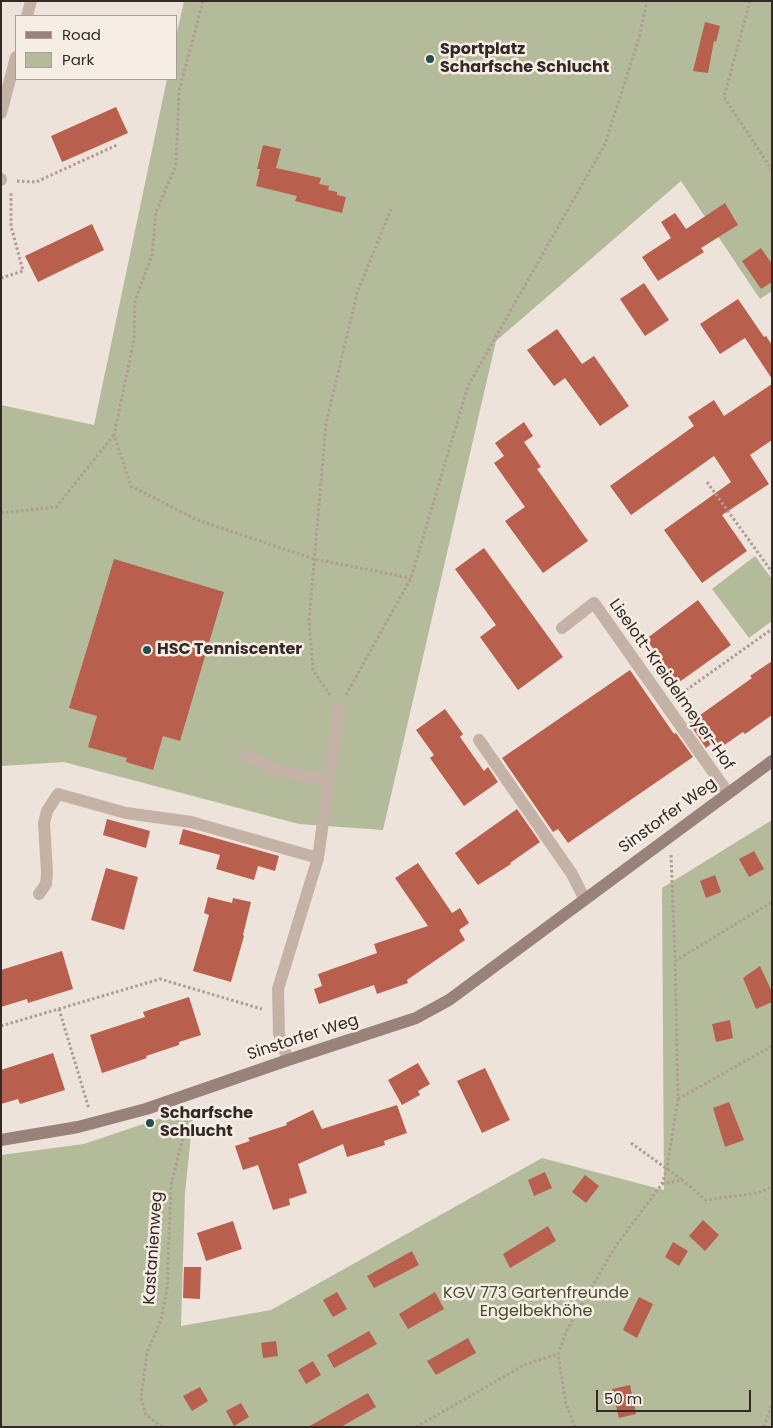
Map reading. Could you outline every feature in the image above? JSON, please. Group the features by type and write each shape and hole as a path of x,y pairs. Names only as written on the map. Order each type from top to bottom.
{"street":[{"path":"27,15 31,1"},
{"path":"1,113 15,61"},
{"name":"Liselott-Kreidelmeyer-Hof","path":"562,628 594,604 728,793"},
{"path":"288,1060 279,1034 278,989 318,858 339,708"},
{"path":"479,740 572,874 584,898"},
{"path":"246,755 275,770 329,781"},
{"name":"Sinstorfer Weg","path":"1,1140 94,1123 146,1109 416,1018 449,1000 584,898 772,761"},
{"path":"39,894 46,884 47,873 44,823 46,811 58,794 126,813 191,822 318,858"}],"path":[{"path":"1,513 56,507 114,435 134,340 134,301 152,255 156,212 176,165 180,91 203,1"},
{"path":"391,209 357,292 326,424 309,621 313,670 339,708 411,578 468,386 605,144 639,38 647,1"},
{"path":"750,1 724,97 772,170"},
{"path":"1,278 23,271 11,226 5,180 36,182 117,145"},
{"path":"114,435 131,486 195,519 314,558 411,578"},
{"path":"707,482 772,572"},
{"path":"688,689 772,629"},
{"path":"575,1427 566,1404 558,1354 567,1330 615,1247 662,1184 667,1168 678,1099 671,834"},
{"path":"675,961 772,902"},
{"path":"1,1026 160,979 279,1014"},
{"path":"59,1009 94,1123"},
{"path":"678,1099 772,1046"},
{"name":"Kastanienweg","path":"162,1427 146,1415 140,1398 148,1353 161,1320 167,1290 171,1185 195,1092"},
{"path":"631,1143 667,1168 706,1200 758,1193 772,1187"},
{"path":"662,1184 682,1180"},
{"path":"416,1427 526,1364 558,1354"},
{"path":"764,1427 772,1404"}],"green space":[{"path":"184,1 772,1 772,291 760,299 681,181 496,341 383,830 299,824 64,762 1,766 1,405 94,425 167,80 178,80 178,28"},
{"path":"755,556 772,579 772,621 749,638 712,589"},
{"name":"KGV 773 Gartenfreunde Engelbekhöhe","path":"772,820 772,1427 1,1427 1,1155 84,1144 194,1107 185,1193 181,1326 271,1310 542,1158 664,1190 662,888"}],"building":[{"path":"705,22 720,26 716,42 714,41 708,73 693,71"},
{"path":"116,107 128,133 62,162 51,136"},
{"path":"263,145 281,149 276,168 321,178 319,184 329,186 328,190 346,197 342,213 295,201 297,196 256,186 260,169 257,169"},
{"path":"725,203 738,225 701,248 704,252 658,281 642,257 671,238 661,222 675,213 686,229"},
{"path":"92,224 104,250 38,282 25,256"},
{"path":"761,248 772,264 772,282 761,289 742,261"},
{"path":"644,283 669,320 645,336 620,299"},
{"path":"738,299 764,337 766,336 772,345 772,379 745,338 720,354 700,324"},
{"path":"557,329 582,364 594,356 629,406 600,426 565,378 554,386 527,350"},
{"path":"772,384 772,440 750,455 769,484 722,515 747,551 702,583 664,530 731,482 714,456 631,515 610,486 694,426 688,417 714,400 724,416"},
{"path":"524,422 533,436 524,442 541,467 537,469 588,541 543,573 505,521 525,507 494,463 504,456 495,443"},
{"path":"484,548 563,657 518,690 480,637 496,625 455,569"},
{"name":"HSC Tenniscenter","path":"114,559 224,592 180,741 163,736 153,770 126,762 127,758 88,747 97,716 69,708"},
{"path":"698,600 731,645 678,683 646,639"},
{"path":"772,661 772,715 745,734 743,732 720,748 715,741 706,748 689,723 752,678 750,676"},
{"path":"630,670 674,734 676,733 693,757 568,843 558,829 553,832 502,758"},
{"path":"445,709 463,734 460,737 484,771 488,767 498,782 464,806 430,758 434,755 416,730"},
{"path":"517,809 540,842 511,864 478,885 455,853"},
{"path":"107,819 150,831 146,848 103,835"},
{"path":"183,829 279,856 275,871 258,866 254,880 216,869 220,855 179,844"},
{"path":"754,851 764,869 749,877 739,859"},
{"path":"418,863 452,913 460,908 469,923 459,930 465,940 407,980 408,983 377,994 374,985 319,1004 314,989 322,986 318,974 377,953 374,944 428,926 395,878"},
{"path":"106,868 138,877 124,930 91,920"},
{"path":"715,875 721,892 706,898 700,881"},
{"path":"208,897 232,903 233,898 251,902 231,982 193,971 209,915 204,913"},
{"path":"62,951 73,989 28,1003 27,999 1,1007 1,970"},
{"path":"760,966 772,992 772,1002 756,1009 743,978"},
{"path":"189,997 201,1035 146,1056 147,1058 102,1073 90,1035 145,1017 143,1012"},
{"path":"730,1020 733,1038 716,1042 712,1024"},
{"path":"53,1053 65,1090 20,1104 18,1099 1,1104 1,1070"},
{"path":"418,1063 430,1084 418,1091 420,1095 402,1105 388,1080"},
{"path":"485,1068 510,1120 482,1133 457,1081"},
{"path":"729,1102 744,1140 725,1147 713,1108"},
{"path":"397,1105 407,1133 384,1141 385,1145 347,1157 343,1144 298,1164 307,1193 289,1199 290,1205 273,1210 258,1165 243,1170 235,1146 250,1141 248,1138 287,1125 286,1123 313,1110 322,1129"},
{"path":"545,1172 552,1188 534,1196 528,1180"},
{"path":"585,1175 599,1186 586,1203 572,1192"},
{"path":"703,1220 719,1235 705,1251 689,1236"},
{"path":"233,1221 242,1249 206,1261 197,1233"},
{"path":"548,1226 556,1241 510,1268 503,1254"},
{"path":"673,1242 688,1251 679,1266 665,1257"},
{"path":"412,1251 419,1265 374,1288 367,1276"},
{"path":"184,1267 201,1267 200,1299 183,1298"},
{"path":"337,1292 347,1309 333,1317 323,1300"},
{"path":"435,1292 444,1309 408,1329 399,1314"},
{"path":"639,1297 653,1304 637,1338 623,1330"},
{"path":"369,1331 377,1344 334,1368 327,1355"},
{"path":"468,1338 476,1353 436,1375 427,1361"},
{"path":"276,1341 278,1356 263,1358 261,1343"},
{"path":"313,1361 321,1375 306,1384 298,1370"},
{"path":"630,1385 636,1414 619,1418 612,1389"},
{"path":"200,1387 208,1401 192,1411 183,1396"},
{"path":"368,1393 376,1407 341,1427 308,1427"},
{"path":"241,1403 249,1417 234,1426 226,1411"}],"place":[{"name":"Sportplatz Scharfsche Schlucht","path":"430,59"},
{"name":"HSC Tenniscenter","path":"147,650"},
{"name":"Scharfsche Schlucht","path":"150,1123"}]}
